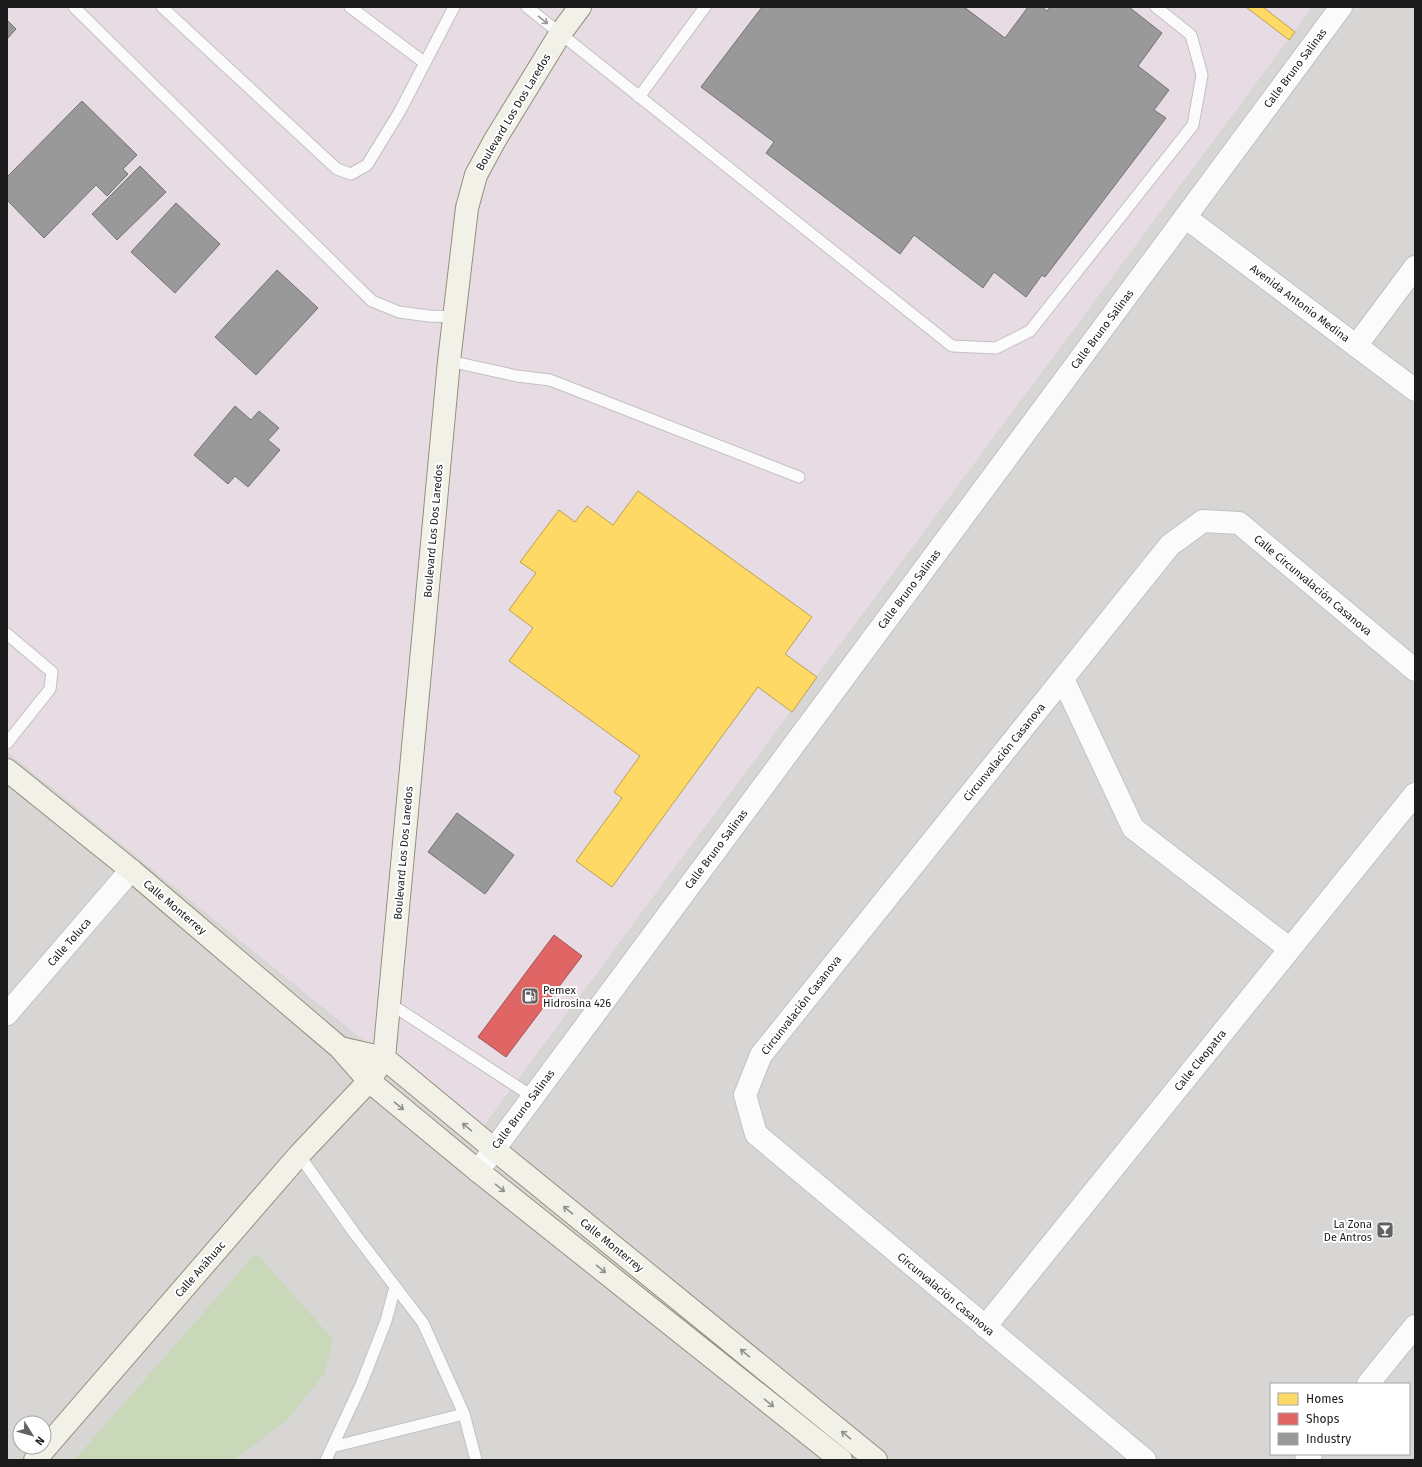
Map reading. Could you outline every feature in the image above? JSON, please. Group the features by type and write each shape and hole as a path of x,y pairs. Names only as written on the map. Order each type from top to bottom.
{"street":[{"name":"Boulevard Los Dos Laredos","path":"369,1081 384,1058 449,361 467,208 476,175 494,140 560,34 580,7"},
{"name":"Calle Bruno Salinas","path":"478,1171 1341,7"},
{"name":"Avenida Antonio Medina","path":"1186,217 1415,390"},
{"path":"1356,346 1415,267"},
{"name":"Calle Circunvalación Casanova","path":"1203,521 1239,523 1415,670"},
{"name":"Circunvalación Casanova","path":"1145,1460 756,1134 745,1095 761,1055 1170,545 1203,521"},
{"path":"1063,679 1133,828 1290,949"},
{"name":"Calle Monterrey","path":"7,770 131,870 340,1048 369,1081 478,1171 841,1460"},
{"name":"Calle Cleopatra","path":"985,1327 1415,794"},
{"name":"Calle Toluca","path":"7,1014 131,870"},
{"name":"Calle Monterrey","path":"340,1048 384,1058 876,1460"},
{"name":"Calle Anáhuac","path":"35,1460 299,1155 369,1081"},
{"path":"1369,1383 1415,1326"}],"lane":[{"path":"74,7 372,302 399,312 429,316 455,317"},
{"path":"162,7 337,169 351,174 367,165 400,111 452,8"},
{"path":"350,7 425,63"},
{"path":"527,7 952,346 996,348 1030,331 1193,125 1202,75 1191,35 1156,7"},
{"path":"639,97 705,7"},
{"path":"449,361 517,376 550,380 799,477"},
{"path":"7,634 52,672 50,689 7,743"},
{"path":"389,1003 533,1097"},
{"path":"299,1155 423,1323 464,1414 476,1460"},
{"path":"326,1460 361,1385 386,1321 395,1287"},
{"path":"332,1447 464,1414"}],"shaded area":[{"path":"7,7 1312,7 478,1133 7,751"},
{"path":"1312,7 1415,7 1415,1460 7,1460 7,751 478,1133"}],"green space":[{"path":"256,1253 333,1339 325,1373 286,1421 234,1460 74,1460"}],"building: Homes":[{"path":"1246,7 1263,7 1295,32 1289,40"},
{"path":"638,491 812,617 785,654 817,677 792,712 758,687 612,887 576,861 622,798 614,792 640,756 509,661 533,628 509,610 536,573 520,562 559,510 575,522 587,506 613,525"}],"building: Shops":[{"name":"Pemex Hidrosina 426","path":"554,935 582,956 506,1057 478,1037"}],"building: Industry":[{"path":"762,7 964,7 1005,38 1028,7 1042,7 1047,11 1050,7 1129,7 1162,33 1138,66 1169,90 1154,110 1166,118 1045,277 1042,275 1026,297 994,272 983,288 914,235 900,254 766,153 774,142 701,87"},
{"path":"7,20 16,29 7,39"},
{"path":"82,101 137,155 123,169 128,174 107,196 96,185 44,238 7,200 7,177"},
{"path":"140,166 166,192 117,240 92,214"},
{"path":"176,203 220,244 175,293 131,252"},
{"path":"277,270 318,308 256,375 215,337"},
{"path":"235,406 251,420 259,411 279,428 268,440 280,450 248,487 235,476 228,484 194,455"},
{"path":"457,813 514,855 485,894 428,852"}],"place":[{"name":"Pemex Hidrosina 426","path":"530,996"},
{"name":"La Zona De Antros","path":"1385,1230"}]}
